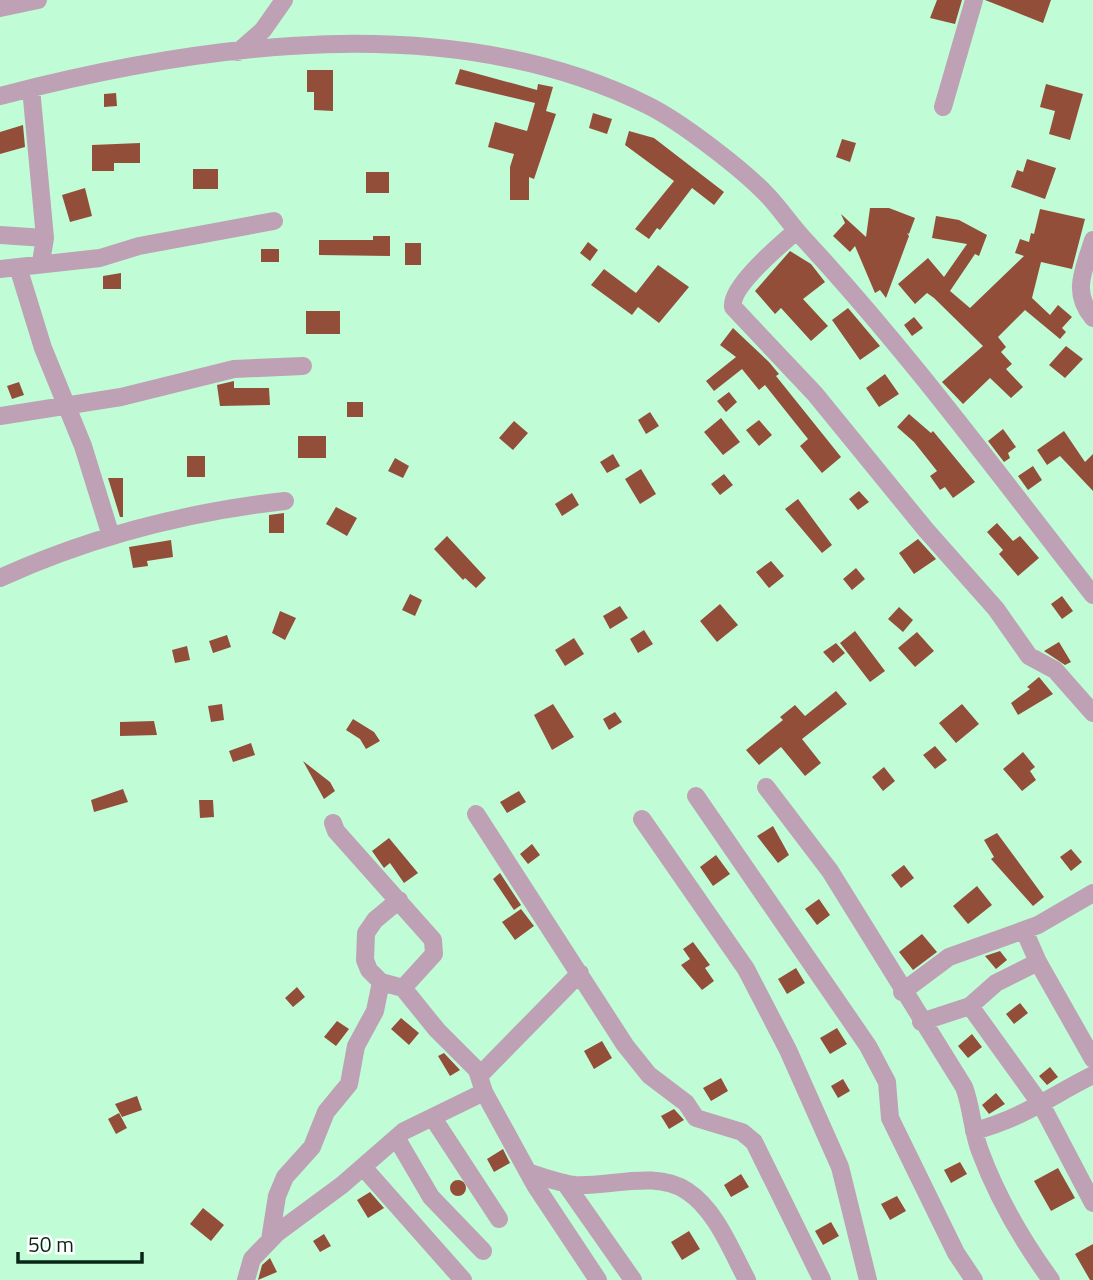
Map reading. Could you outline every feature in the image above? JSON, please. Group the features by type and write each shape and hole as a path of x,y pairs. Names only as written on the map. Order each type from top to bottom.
{"street":[{"path":"0,8 38,0"},
{"path":"238,51 263,30 284,0"},
{"path":"943,107 974,0"},
{"path":"0,96 154,61 238,51 363,44 482,52 579,77 648,105 698,138 768,195 796,231 867,307 1093,595"},
{"path":"31,88 45,238 41,262"},
{"path":"111,536 67,407 9,268 41,262 100,258 139,246 274,221"},
{"path":"796,231 766,258 734,294 733,307 815,394 926,530 996,609 1030,656 1055,670 1093,713"},
{"path":"0,235 45,238"},
{"path":"1093,240 1080,287 1082,305 1093,318"},
{"path":"0,416 121,397 211,372 303,366"},
{"path":"0,578 33,562 169,520 285,500"},
{"path":"766,787 830,871 902,992 964,1087 979,1151 1009,1215 1051,1280"},
{"path":"696,796 868,1046 887,1082 890,1118 956,1253 974,1280"},
{"path":"475,814 625,1045 649,1075 686,1103 696,1118 742,1132 754,1142 822,1280"},
{"path":"642,819 746,969 788,1050 835,1152 868,1280"},
{"path":"333,823 336,831 433,940 435,951 403,988"},
{"path":"902,992 949,957 1024,930 1093,893"},
{"path":"399,900 370,925 365,939 365,961 380,982 403,988 482,1083 528,1172 598,1280"},
{"path":"1024,930 1038,962 1093,1059"},
{"path":"921,1022 970,1006 996,983 1038,962"},
{"path":"246,1280 252,1259 270,1240 408,1129 433,1118 482,1083 580,972"},
{"path":"270,1240 277,1196 285,1177 312,1147 326,1112 349,1084 356,1046 375,1011 380,982"},
{"path":"970,1006 1042,1106 1093,1203"},
{"path":"974,1131 1014,1119 1042,1106 1068,1086 1093,1075"},
{"path":"433,1118 499,1219"},
{"path":"397,1139 431,1197 483,1251"},
{"path":"363,1167 463,1280"},
{"path":"528,1172 565,1183 666,1182 676,1185 701,1203 722,1232 747,1280"},
{"path":"565,1183 633,1280"}],"building":[{"path":"937,0 962,0 955,24 930,18"},
{"path":"985,0 1051,0 1043,23"},
{"path":"460,69 537,90 538,84 553,87 546,111 556,114 534,179 529,177 529,200 510,200 510,167 514,154 488,147 495,122 527,131 535,103 455,84"},
{"path":"307,70 333,70 333,111 314,110 314,92 307,92"},
{"path":"1046,84 1083,94 1070,140 1049,134 1055,111 1040,107"},
{"path":"116,93 117,106 104,107 104,94"},
{"path":"593,113 612,119 607,134 589,128"},
{"path":"23,125 25,147 0,154 0,132"},
{"path":"629,131 654,138 724,192 714,205 692,188 660,230 657,228 649,239 635,229 674,181 625,145"},
{"path":"842,139 856,143 850,162 836,157"},
{"path":"140,143 140,163 114,163 114,171 92,171 92,145"},
{"path":"1027,159 1056,168 1045,199 1011,187 1017,170 1023,172"},
{"path":"193,169 218,169 218,189 193,189"},
{"path":"366,172 389,172 389,193 366,193"},
{"path":"85,188 92,216 70,222 62,195"},
{"path":"870,208 889,208 915,218 909,234 907,233 909,236 886,298 880,290 875,293 855,246 850,252 833,236 845,223 841,214 866,237"},
{"path":"1040,209 1085,219 1072,269 1041,262 1032,298 1050,315 1058,305 1072,317 1062,328 1066,332 1060,339 1025,310 998,337 1006,347 1001,352 1012,364 1006,369 1023,387 1011,398 990,378 963,404 942,382 983,346 934,298 927,293 915,304 898,284 928,258 944,277 967,244 932,238 936,216 959,220 987,235 979,256 975,254 950,291 970,308 1024,256 1015,253 1020,239 1029,242 1031,233 1034,234"},
{"path":"373,236 390,236 390,256 319,255 319,240 373,240"},
{"path":"588,242 598,250 590,261 580,253"},
{"path":"405,243 421,243 421,265 405,265"},
{"path":"261,249 279,249 279,262 261,262"},
{"path":"790,251 811,264 825,282 803,299 828,326 811,341 781,308 775,314 755,291"},
{"path":"658,265 689,287 659,323 638,307 632,315 591,285 604,269 636,293"},
{"path":"121,273 121,289 103,289 103,276"},
{"path":"848,308 880,346 860,360 832,320"},
{"path":"306,311 340,311 340,334 306,334"},
{"path":"914,317 923,328 912,336 904,325"},
{"path":"733,328 769,362 779,374 776,376 841,457 822,473 800,446 808,439 765,385 759,390 742,369 714,391 706,381 736,357 720,345"},
{"path":"1066,346 1083,359 1065,378 1049,365"},
{"path":"885,374 899,394 879,407 866,388"},
{"path":"234,381 234,388 269,388 270,405 220,406 217,385"},
{"path":"19,382 24,395 12,399 7,386"},
{"path":"729,392 737,402 726,412 717,401"},
{"path":"347,402 363,402 363,417 347,417"},
{"path":"650,412 659,426 646,434 638,420"},
{"path":"909,414 931,433 933,431 975,482 953,498 945,487 940,490 930,476 937,471 914,442 897,427"},
{"path":"721,418 740,442 723,455 704,432"},
{"path":"759,420 772,435 759,446 746,430"},
{"path":"514,421 528,433 513,450 499,438"},
{"path":"1003,429 1016,447 1008,453 1010,458 1004,462 988,441"},
{"path":"1064,431 1085,462 1093,454 1093,491 1060,456 1047,465 1037,450"},
{"path":"298,436 326,436 326,458 298,458"},
{"path":"613,454 620,466 607,473 600,462"},
{"path":"187,456 205,456 205,477 187,477"},
{"path":"395,458 409,466 403,478 388,471"},
{"path":"1033,466 1042,480 1028,490 1018,476"},
{"path":"641,469 656,494 640,504 625,479"},
{"path":"724,474 733,485 720,495 711,484"},
{"path":"108,478 123,478 123,517 120,517"},
{"path":"859,491 869,502 858,510 849,499"},
{"path":"572,493 579,505 562,516 555,504"},
{"path":"798,499 832,545 822,553 785,509"},
{"path":"336,507 357,518 347,536 326,524"},
{"path":"284,513 284,533 269,533 269,515"},
{"path":"997,523 1013,541 1020,536 1039,558 1018,576 999,554 1003,550 987,532"},
{"path":"447,536 486,578 476,588 465,578 463,580 434,549"},
{"path":"918,539 936,559 914,574 899,553"},
{"path":"171,540 173,557 147,561 148,566 133,568 129,547"},
{"path":"771,561 784,576 769,588 756,572"},
{"path":"856,568 865,579 852,590 843,579"},
{"path":"410,594 422,600 415,616 402,610"},
{"path":"1062,596 1073,611 1062,619 1051,604"},
{"path":"720,604 738,625 717,642 700,621"},
{"path":"620,606 628,618 610,629 603,616"},
{"path":"899,607 913,620 903,632 888,619"},
{"path":"280,611 296,618 285,640 272,633"},
{"path":"644,630 653,644 638,653 630,639"},
{"path":"855,631 885,671 870,682 840,643"},
{"path":"917,632 934,651 915,667 898,648"},
{"path":"227,635 231,647 213,653 209,641"},
{"path":"574,638 584,654 565,666 555,650"},
{"path":"1059,642 1071,662 1065,665 1044,651"},
{"path":"836,643 845,653 833,663 823,652"},
{"path":"187,646 190,660 175,663 172,650"},
{"path":"1039,677 1053,694 1018,715 1011,703 1030,689 1027,687"},
{"path":"836,691 847,704 802,739 821,763 805,776 781,747 759,765 746,750 783,720 780,717 795,705 805,716"},
{"path":"222,704 224,720 211,722 208,706"},
{"path":"553,704 574,737 552,750 534,715"},
{"path":"962,704 979,724 956,743 939,723"},
{"path":"615,712 622,722 609,730 603,719"},
{"path":"353,719 374,732 380,741 366,749 360,739 346,730"},
{"path":"154,721 157,735 120,736 120,722"},
{"path":"251,743 255,755 233,762 229,751"},
{"path":"935,746 947,760 935,769 923,755"},
{"path":"1023,752 1035,767 1030,771 1036,780 1022,791 1003,769"},
{"path":"303,761 330,782 335,791 324,799"},
{"path":"884,767 895,781 883,791 872,777"},
{"path":"123,789 128,802 94,812 91,800"},
{"path":"519,791 526,802 507,813 500,802"},
{"path":"199,800 213,800 214,817 200,818"},
{"path":"773,826 789,855 778,863 757,836"},
{"path":"997,833 1044,897 1033,906 991,859 994,857 984,840"},
{"path":"389,838 418,873 404,883 390,863 384,868 372,851"},
{"path":"532,844 540,855 528,864 520,854"},
{"path":"1071,849 1082,862 1071,871 1060,857"},
{"path":"716,855 730,874 713,886 700,867"},
{"path":"904,865 914,878 901,888 891,875"},
{"path":"500,873 521,905 514,910 493,879"},
{"path":"977,886 992,905 968,924 953,906"},
{"path":"819,899 830,915 817,925 805,909"},
{"path":"521,909 534,926 515,940 502,922"},
{"path":"922,934 937,952 913,970 899,952"},
{"path":"693,942 710,965 705,968 714,981 702,990 681,965 690,959 683,949"},
{"path":"1000,951 1007,960 996,969 985,956"},
{"path":"796,968 805,983 787,994 778,979"},
{"path":"297,987 305,997 293,1007 285,998"},
{"path":"1020,1003 1028,1013 1014,1024 1006,1014"},
{"path":"401,1018 419,1033 409,1045 391,1029"},
{"path":"337,1021 349,1029 336,1046 324,1037"},
{"path":"837,1028 847,1044 830,1054 820,1038"},
{"path":"972,1034 982,1047 968,1058 958,1046"},
{"path":"602,1041 612,1058 594,1069 584,1051"},
{"path":"444,1053 460,1070 450,1076 438,1056"},
{"path":"1050,1067 1058,1077 1047,1085 1039,1076"},
{"path":"721,1078 728,1091 711,1101 703,1088"},
{"path":"843,1079 850,1091 838,1098 831,1086"},
{"path":"996,1093 1005,1104 989,1114 982,1105"},
{"path":"137,1096 142,1110 122,1117 115,1104"},
{"path":"674,1109 684,1120 669,1129 661,1116"},
{"path":"119,1113 127,1128 116,1134 108,1119"},
{"path":"503,1149 510,1163 494,1172 487,1159"},
{"path":"960,1162 967,1174 951,1183 944,1170"},
{"path":"1058,1168 1075,1198 1051,1211 1034,1181"},
{"path":"741,1174 749,1187 731,1197 724,1185"},
{"path":"458,1180 466,1188 458,1196 450,1188"},
{"path":"370,1192 384,1208 368,1218 357,1200"},
{"path":"897,1196 906,1211 890,1220 881,1204"},
{"path":"203,1208 224,1225 211,1241 190,1224"},
{"path":"831,1222 839,1236 823,1245 815,1231"},
{"path":"689,1231 700,1249 682,1260 671,1242"},
{"path":"324,1234 331,1246 320,1252 313,1241"},
{"path":"1093,1244 1093,1280 1090,1280 1075,1254"},
{"path":"270,1258 277,1272 258,1280 262,1265"}]}
